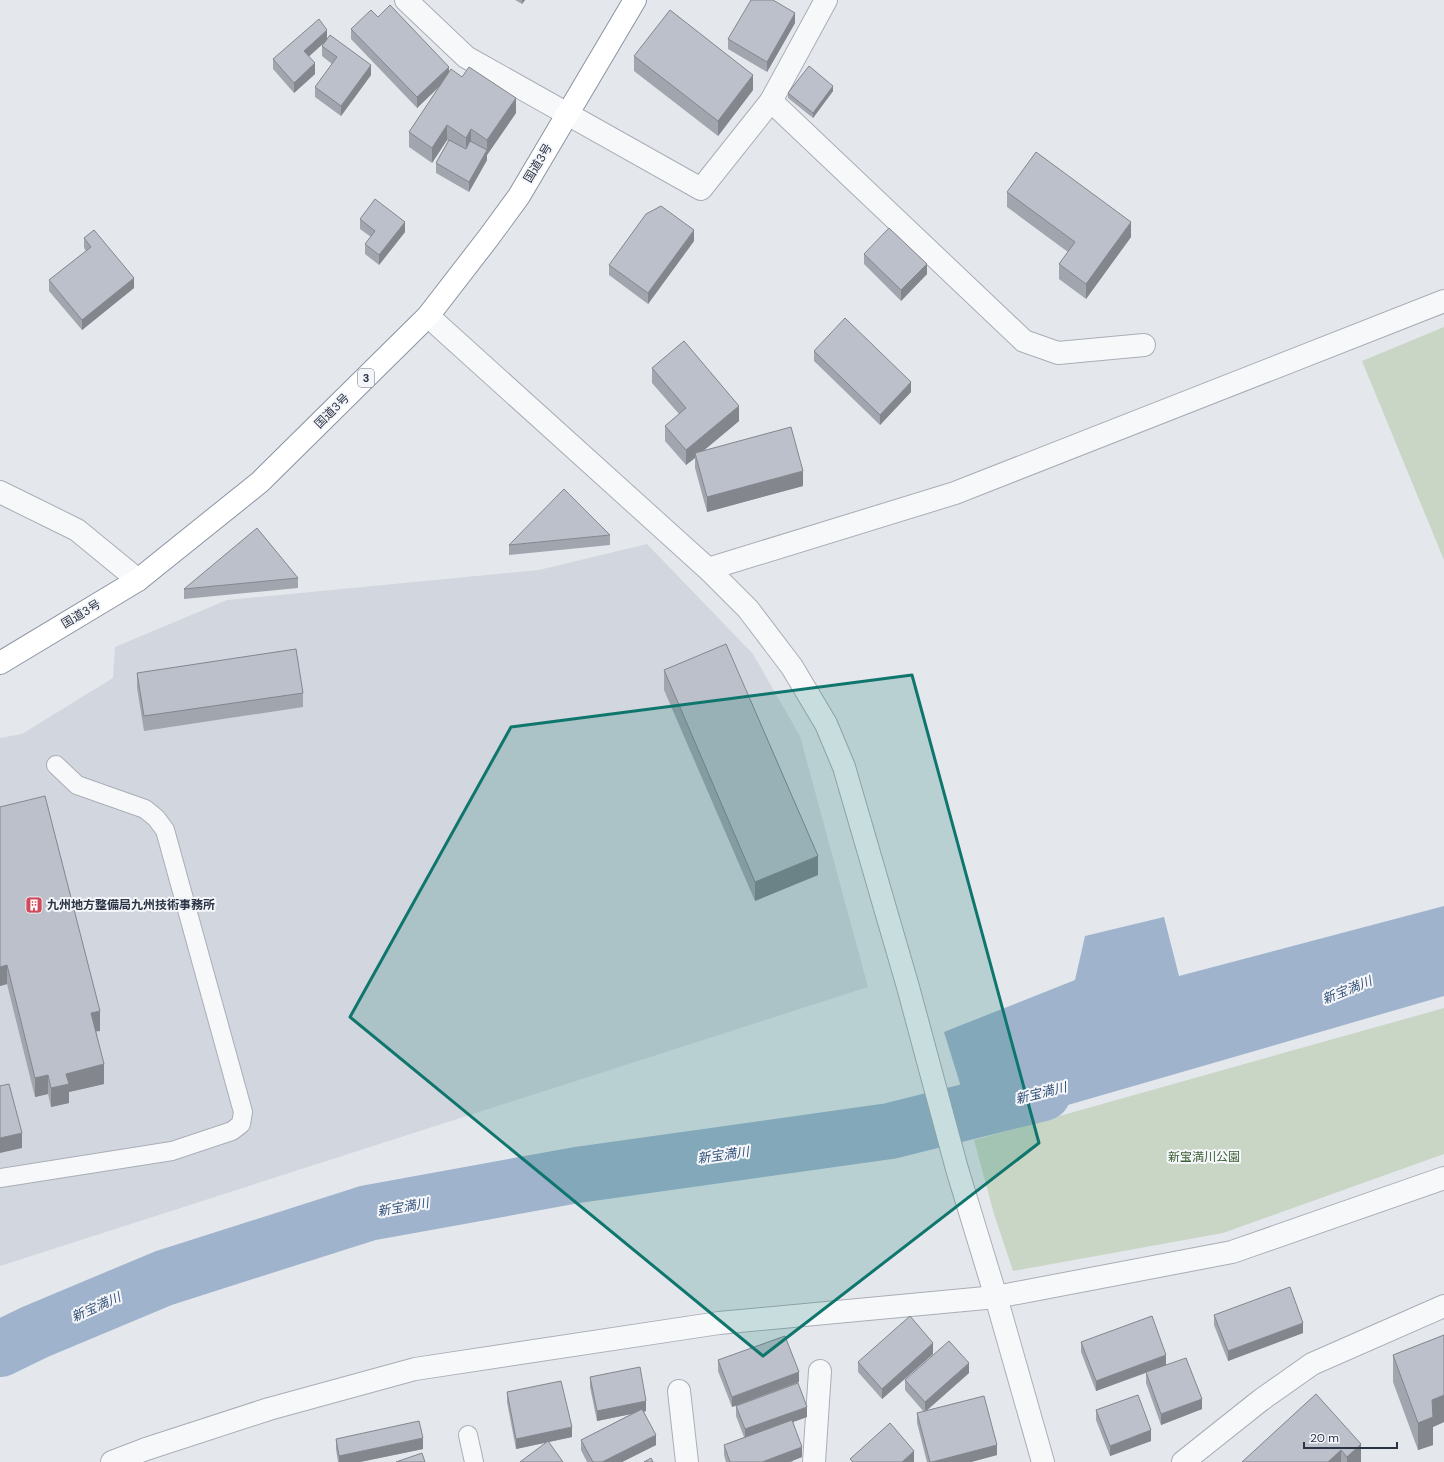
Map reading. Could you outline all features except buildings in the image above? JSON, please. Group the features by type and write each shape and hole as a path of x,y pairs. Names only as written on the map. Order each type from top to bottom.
{"highway":[{"name":"国道3号","path":"0,663 138,580 260,482 428,316 489,238 519,196 635,0"}],"street":[{"path":"406,0 466,57 701,189 771,101 826,0"},
{"path":"771,101 1024,342 1058,353 1144,345"},
{"path":"708,569 955,493 1444,301"},
{"path":"428,316 708,569 748,609 792,667 826,724 844,767 908,987 957,1169 996,1297 1043,1462"},
{"path":"0,492 77,530 138,580"},
{"path":"112,1462 146,1449 269,1409 415,1369 719,1323 996,1297 1232,1252 1444,1178"},
{"path":"1183,1462 1261,1400 1312,1364 1444,1306"},
{"path":"814,1462 820,1372"},
{"path":"679,1391 687,1462"}],"lane":[{"path":"0,1178 172,1152 232,1130 241,1124 243,1112 165,830 156,818 145,809 77,785 56,765"},
{"path":"468,1435 474,1462"}],"highlighted area":[{"path":"912,675 1039,1143 763,1356 350,1017 511,727"}],"shaded area":[{"path":"647,544 753,654 800,736 868,987 0,1266 0,738 22,734 113,678 115,647 227,600 539,570"}],"green space":[{"path":"1444,327 1444,560 1362,361"},
{"name":"新宝満川公園","path":"1444,1008 1444,1154 1223,1233 1013,1271 994,1214 974,1140"}],"water":[{"path":"1444,906 1444,996 975,1132 944,1032 1075,980 1085,936 1164,917 1179,976"}],"waterway":[{"name":"新宝満川","path":"0,1349 35,1332 164,1278 368,1213 577,1175 890,1131 1043,1093"}],"place":[{"name":"九州地方整備局九州技術事務所","path":"34,905"}]}
